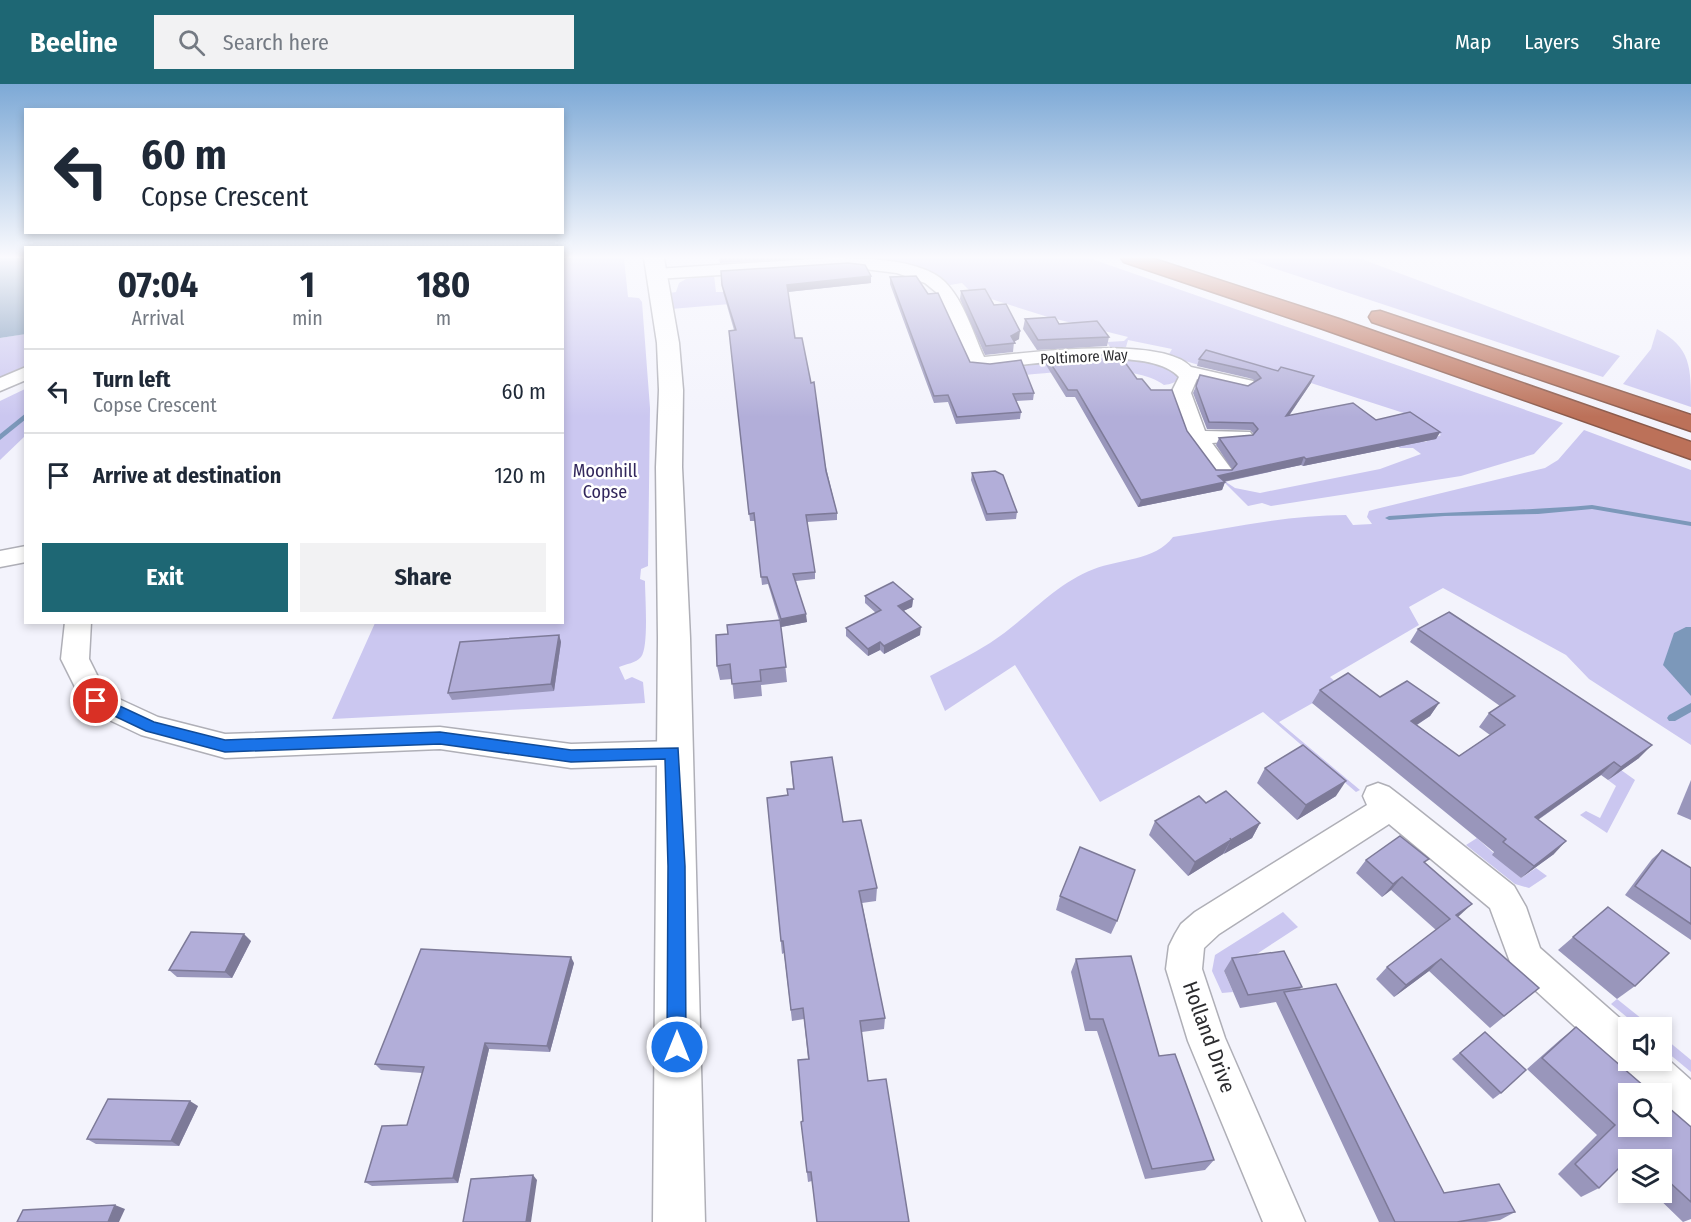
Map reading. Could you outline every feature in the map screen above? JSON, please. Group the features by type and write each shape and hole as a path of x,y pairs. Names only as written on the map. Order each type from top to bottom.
{"highway":[{"path":"1290,311 1691,451"},
{"path":"1362,311 1691,423"}],"main road":[{"path":"663,311 668,343 671,390 669,467 674,638 673,753 677,866 679,1222"}],"street":[{"name":"Poltimore Way","path":"952,311 981,371 1123,353 1160,360 1178,365 1188,372 1246,385"},
{"path":"1188,372 1189,376 1181,393 1197,437 1221,470"},
{"path":"0,385 24,374"},
{"path":"1197,437 1243,436"},
{"path":"0,560 24,554"},
{"path":"78,624 75,659 96,701 151,727 225,746 440,738 571,756 673,753"},
{"name":"Holland Drive","path":"1284,1222 1207,1041 1184,969 1187,946 1193,935 1207,923 1383,800 1502,897 1509,907 1526,958 1618,1041"},
{"path":"1652,1071 1691,1106"}],"green space":[{"name":"Moonhill Copse","path":"564,311 643,311 650,408 648,566 641,569 640,579 645,581 646,633 641,657 619,667 625,680 632,677 643,682 645,703 332,719 375,624 564,624"},
{"path":"1029,311 1242,311 1563,423 1534,454 1461,476 1271,506 1262,503 1248,506 1220,478 1235,488 1260,493 1380,469 1421,454 1413,448 1400,448 1368,424 1425,442 1441,435 1416,417 1311,383 1244,390 1251,380 1249,379 1262,371 1223,372 1168,356 1172,349 1128,340 1126,347 1110,347 1107,342 1124,341 1128,337"},
{"path":"1404,311 1500,311 1620,356 1603,377"},
{"path":"1657,329 1677,343 1687,360 1691,407 1623,384 1651,349"},
{"path":"24,334 24,368 0,380 0,338"},
{"path":"1110,357 1156,363 1179,375 1171,384 1164,385 1149,377 1106,371 1057,372 992,378 998,366"},
{"path":"24,389 24,437 0,460 0,401"},
{"path":"1584,430 1691,470 1691,745 1589,679 1566,655 1443,588 1409,607 1419,625 1330,677 1341,687 1279,722 1360,790 1356,792 1263,712 1100,802 1015,665 945,711 930,676 990,643 1066,584 1094,569 1157,551 1173,537 1303,517 1346,515 1353,525 1372,524 1367,517 1369,511 1545,468 1558,460"},
{"path":"1621,770 1635,780 1607,833 1580,815 1586,811 1600,818 1616,786 1608,780"},
{"path":"1477,838 1521,878 1536,868 1547,876 1529,888 1515,884 1466,845"},
{"path":"1283,912 1298,927 1240,965 1224,971 1233,992 1222,993 1212,971 1215,955"},
{"path":"1617,999 1640,1017 1627,1017 1611,1004"},
{"path":"1672,1044 1691,1060 1691,1072 1672,1056"}],"water":[{"path":"0,311 24,311 24,334 0,338"},
{"path":"1691,627 1691,696 1663,665 1674,633"}],"building":[{"path":"730,311 791,311 795,338 802,338 811,383 814,382 826,471 837,513 806,515 815,572 793,574 806,614 781,619 767,577 761,577 754,513 749,514 729,331 736,330"},
{"path":"903,311 946,311 970,362 990,364 1021,360 1034,393 1013,394 1021,412 957,417 948,395 934,396"},
{"path":"970,311 1010,311 1020,331 1011,336 1015,343 986,346"},
{"path":"1055,317 1059,324 1097,321 1109,337 1038,340 1025,319"},
{"path":"1206,350 1278,371 1281,367 1314,376 1286,416 1353,403 1376,420 1410,412 1440,432 1306,459 1304,457 1218,476 1225,482 1141,500 1077,390 1068,390 1047,358 1119,354 1137,379 1142,379 1151,390 1172,390 1187,431 1216,470 1232,470 1237,464 1219,438 1253,435 1258,429 1253,423 1209,422 1196,386 1200,375 1248,386 1261,378 1256,372 1199,359"},
{"path":"995,471 1003,475 1017,512 987,514 972,473"},
{"path":"893,582 913,599 898,606 921,627 884,646 880,642 868,649 846,628 881,610 865,596"},
{"path":"1449,612 1652,745 1621,767 1614,762 1535,817 1566,841 1534,866 1503,842 1506,839 1320,690 1348,673 1380,697 1407,681 1439,703 1411,721 1459,756 1505,725 1489,713 1515,696 1418,629"},
{"path":"780,620 786,667 760,670 761,681 732,684 730,664 717,666 716,635 728,634 727,625"},
{"path":"559,635 551,684 448,693 460,642"},
{"path":"1303,745 1346,781 1306,805 1265,768"},
{"path":"832,757 843,822 861,820 877,888 859,891 885,1018 860,1021 868,1081 886,1079 909,1222 817,1222 811,1172 807,1172 801,1122 803,1121 798,1060 809,1059 803,1008 791,1010 783,941 781,941 767,798 788,795 787,789 794,789 791,762"},
{"path":"1226,791 1260,823 1195,862 1155,821 1199,796 1206,803"},
{"path":"1400,836 1429,859 1424,862 1472,904 1456,915 1539,988 1504,1016 1441,959 1406,985 1387,967 1450,919 1402,877 1393,884 1366,860"},
{"path":"1080,847 1135,870 1117,921 1060,896"},
{"path":"1662,850 1691,868 1691,924 1635,886"},
{"path":"1608,907 1669,953 1635,986 1573,937"},
{"path":"191,932 244,934 225,972 169,970"},
{"path":"421,949 571,957 547,1046 485,1043 453,1178 365,1182 382,1126 407,1125 424,1067 375,1064"},
{"path":"1284,951 1302,987 1248,995 1232,958"},
{"path":"1131,956 1159,1056 1175,1054 1214,1160 1152,1169 1103,1019 1090,1019 1076,959"},
{"path":"1336,984 1444,1193 1499,1184 1515,1212 1457,1222 1395,1222 1284,992"},
{"path":"1576,1027 1618,1064 1618,1071 1627,1071 1640,1083 1618,1083 1618,1137 1672,1137 1672,1111 1691,1127 1691,1202 1672,1185 1672,1149 1618,1149 1618,1169 1599,1188 1575,1164 1615,1125 1542,1058"},
{"path":"1485,1032 1526,1070 1501,1093 1460,1053"},
{"path":"108,1099 190,1101 171,1141 87,1139"},
{"path":"533,1175 526,1222 463,1222 471,1179"},
{"path":"115,1205 108,1222 17,1222 23,1210"}],"waterway":[{"path":"0,438 24,417"},
{"path":"1389,518 1538,512 1592,507 1691,524"},
{"path":"1672,718 1691,707"}],"route":[{"path":"96,701 151,727 225,746 440,738 571,756 673,753 677,866 677,1047"}]}
